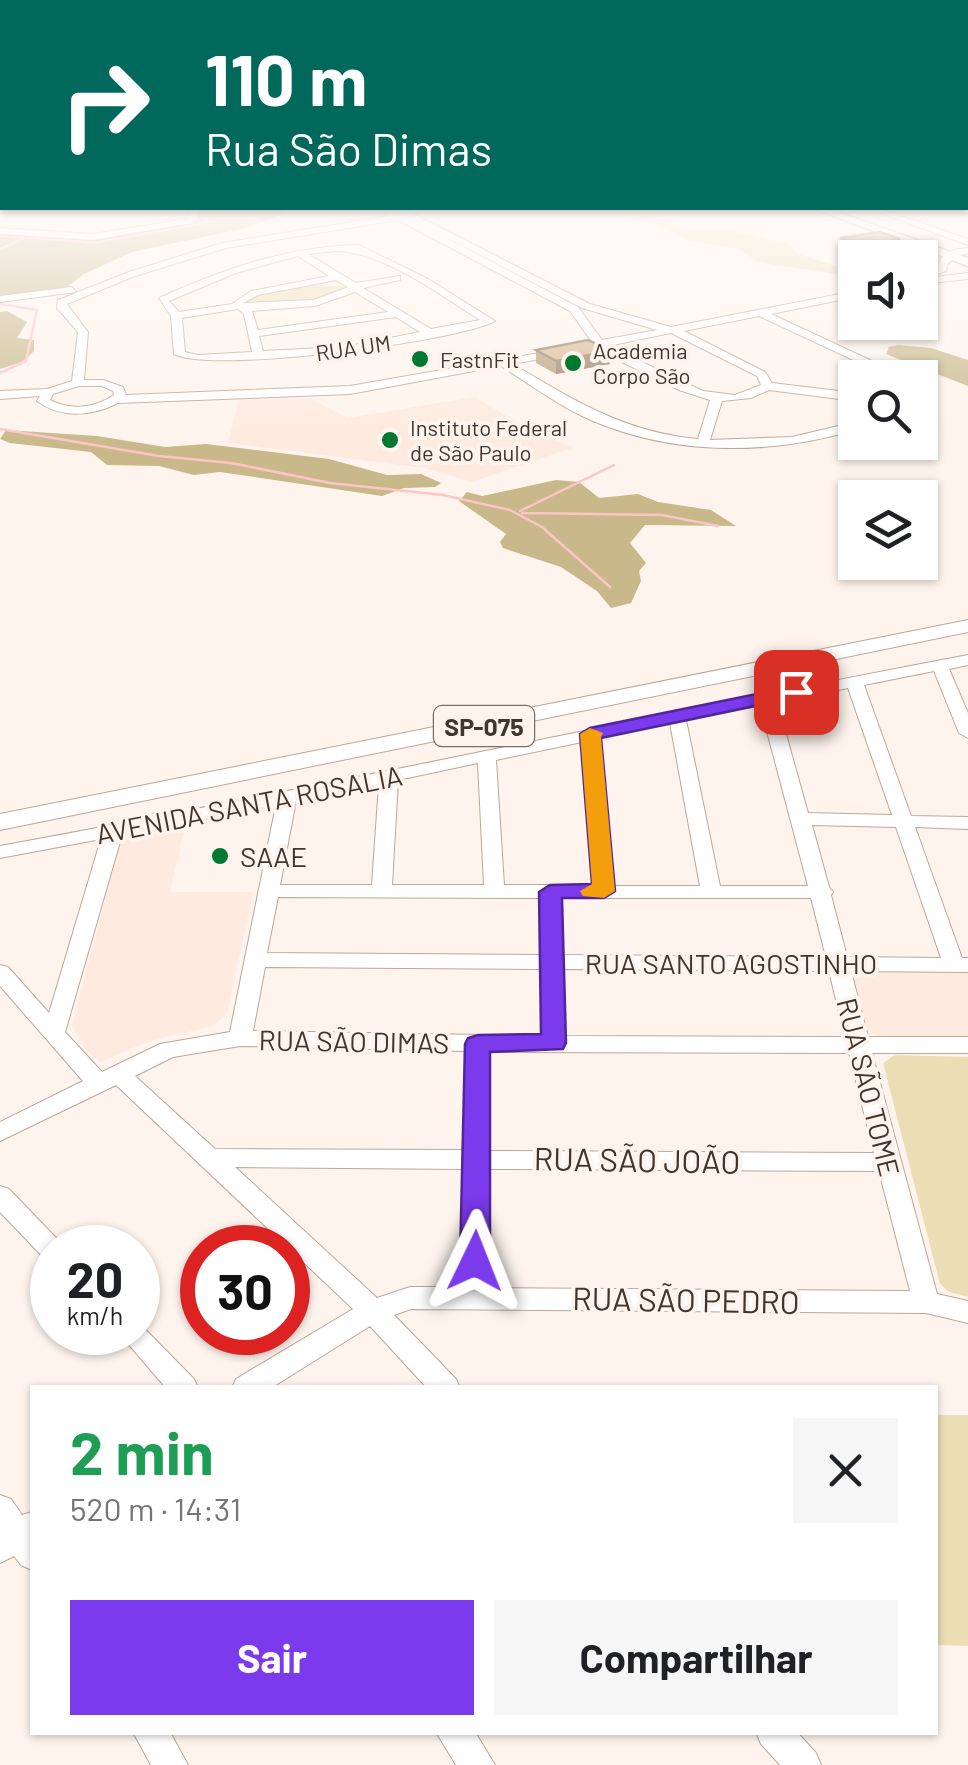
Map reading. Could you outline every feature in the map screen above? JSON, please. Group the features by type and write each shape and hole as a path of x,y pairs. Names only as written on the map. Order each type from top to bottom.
{"highway":[{"name":"SP-075","path":"0,806 965,618"},
{"name":"SP-075","path":"0,822 965,618"}],"street":[{"path":"38,303 96,283"},
{"path":"0,300 62,302 112,283"},
{"path":"202,283 163,300 176,316 339,296 352,286"},
{"path":"258,356 256,332 248,309 236,303 247,295 310,283"},
{"path":"317,283 367,283"},
{"path":"348,283 431,334"},
{"name":"RUA UM","path":"176,316 182,356 344,350 490,320 423,283"},
{"path":"526,283 574,310 595,337 685,390 718,397 752,394 767,386 838,395"},
{"path":"540,283 586,306 668,328 761,374 768,381 767,386"},
{"path":"668,328 838,295"},
{"path":"45,397 54,408 76,410 119,396 342,386 595,337 760,313 838,296"},
{"path":"0,300 38,303 70,316"},
{"path":"62,302 83,332 78,383"},
{"path":"760,313 862,360"},
{"path":"256,332 398,314"},
{"path":"119,396 333,392 503,363 595,337 610,322 638,320"},
{"path":"503,363 608,423 659,436 704,442 794,440 838,430"},
{"path":"0,398 45,397 78,383 112,386 119,396"},
{"path":"704,442 718,397"},
{"name":"AVENIDA SANTA ROSALIA","path":"0,852 968,660"},
{"path":"939,665 968,733"},
{"path":"854,680 961,965"},
{"name":"RUA SÃO TOME","path":"767,698 822,892 887,1162 926,1302"},
{"path":"677,716 711,891"},
{"path":"590,734 604,891"},
{"path":"487,754 494,891"},
{"path":"382,890 389,776"},
{"path":"240,1038 287,798"},
{"path":"802,820 968,823"},
{"path":"54,1032 113,832"},
{"path":"270,891 822,892"},
{"path":"550,892 554,1043"},
{"name":"RUA SANTO AGOSTINHO","path":"254,960 961,965"},
{"path":"0,972 54,1032 207,1158 373,1311 443,1385"},
{"name":"RUA SÃO DIMAS","path":"0,1132 178,1046 240,1038 478,1044 968,1045"},
{"path":"474,1296 478,1044"},
{"name":"RUA SÃO JOÃO","path":"207,1158 887,1162"},
{"path":"0,1196 30,1227"},
{"name":"RUA SÃO PEDRO","path":"251,1385 373,1311 410,1298 926,1302 968,1312"},
{"path":"153,1355 181,1385"},
{"path":"0,1509 21,1541"},
{"path":"152,1735 171,1765"},
{"path":"455,1735 478,1765"},
{"path":"776,1735 804,1765"}],"shaded area":[{"path":"0,283 72,283 63,290 0,296"},
{"path":"311,285 342,286 347,290 301,304 243,302 254,296"},
{"path":"7,311 27,322 17,338 34,340 34,351 22,362 0,369 0,312"},
{"path":"889,347 931,348 968,360 968,386 938,374 938,360 901,360 886,354"},
{"name":"Instituto Federal de São Paulo","path":"475,397 518,423 572,448 472,482 424,468 228,443 239,400 309,398 348,418"},
{"path":"6,430 97,436 165,447 206,444 329,459 387,475 421,474 441,483 435,487 404,488 382,496 220,472 194,475 159,466 107,465 91,452 10,443 0,439"},
{"path":"556,480 579,482 599,498 638,494 658,502 711,510 736,526 645,525 630,543 646,563 639,571 641,581 631,603 611,608 597,591 561,567 503,548 500,542 506,534 459,501 467,492 482,496"},
{"path":"185,826 170,892 253,892 227,1014 213,1026 149,1041 101,1062 87,1051 72,1026 121,839"},
{"path":"850,970 968,971 968,1037 868,1033"},
{"path":"895,1055 968,1057 968,1297 949,1292 940,1284 883,1063"},
{"path":"938,1415 968,1415 968,1646 938,1645"}],"building":[{"path":"588,340 611,351 556,361 536,350"}],"waterway":[{"path":"0,304 37,310 26,361 0,373"},
{"path":"0,429 159,456 231,463 330,483 443,495 510,510 542,527 610,587"},
{"path":"520,511 614,465"},
{"path":"522,513 662,515 718,526"}],"slow traffic":[{"path":"591,891 604,891 590,734 593,733"}],"place":[{"name":"FastnFit","path":"420,359"},
{"name":"Academia Corpo São","path":"573,363"},
{"name":"Instituto Federal de São Paulo","path":"390,440"},
{"name":"SAAE","path":"220,856"}],"route":[{"path":"475,1261 478,1044 554,1043 550,892 604,891 590,734 796,692"}]}
